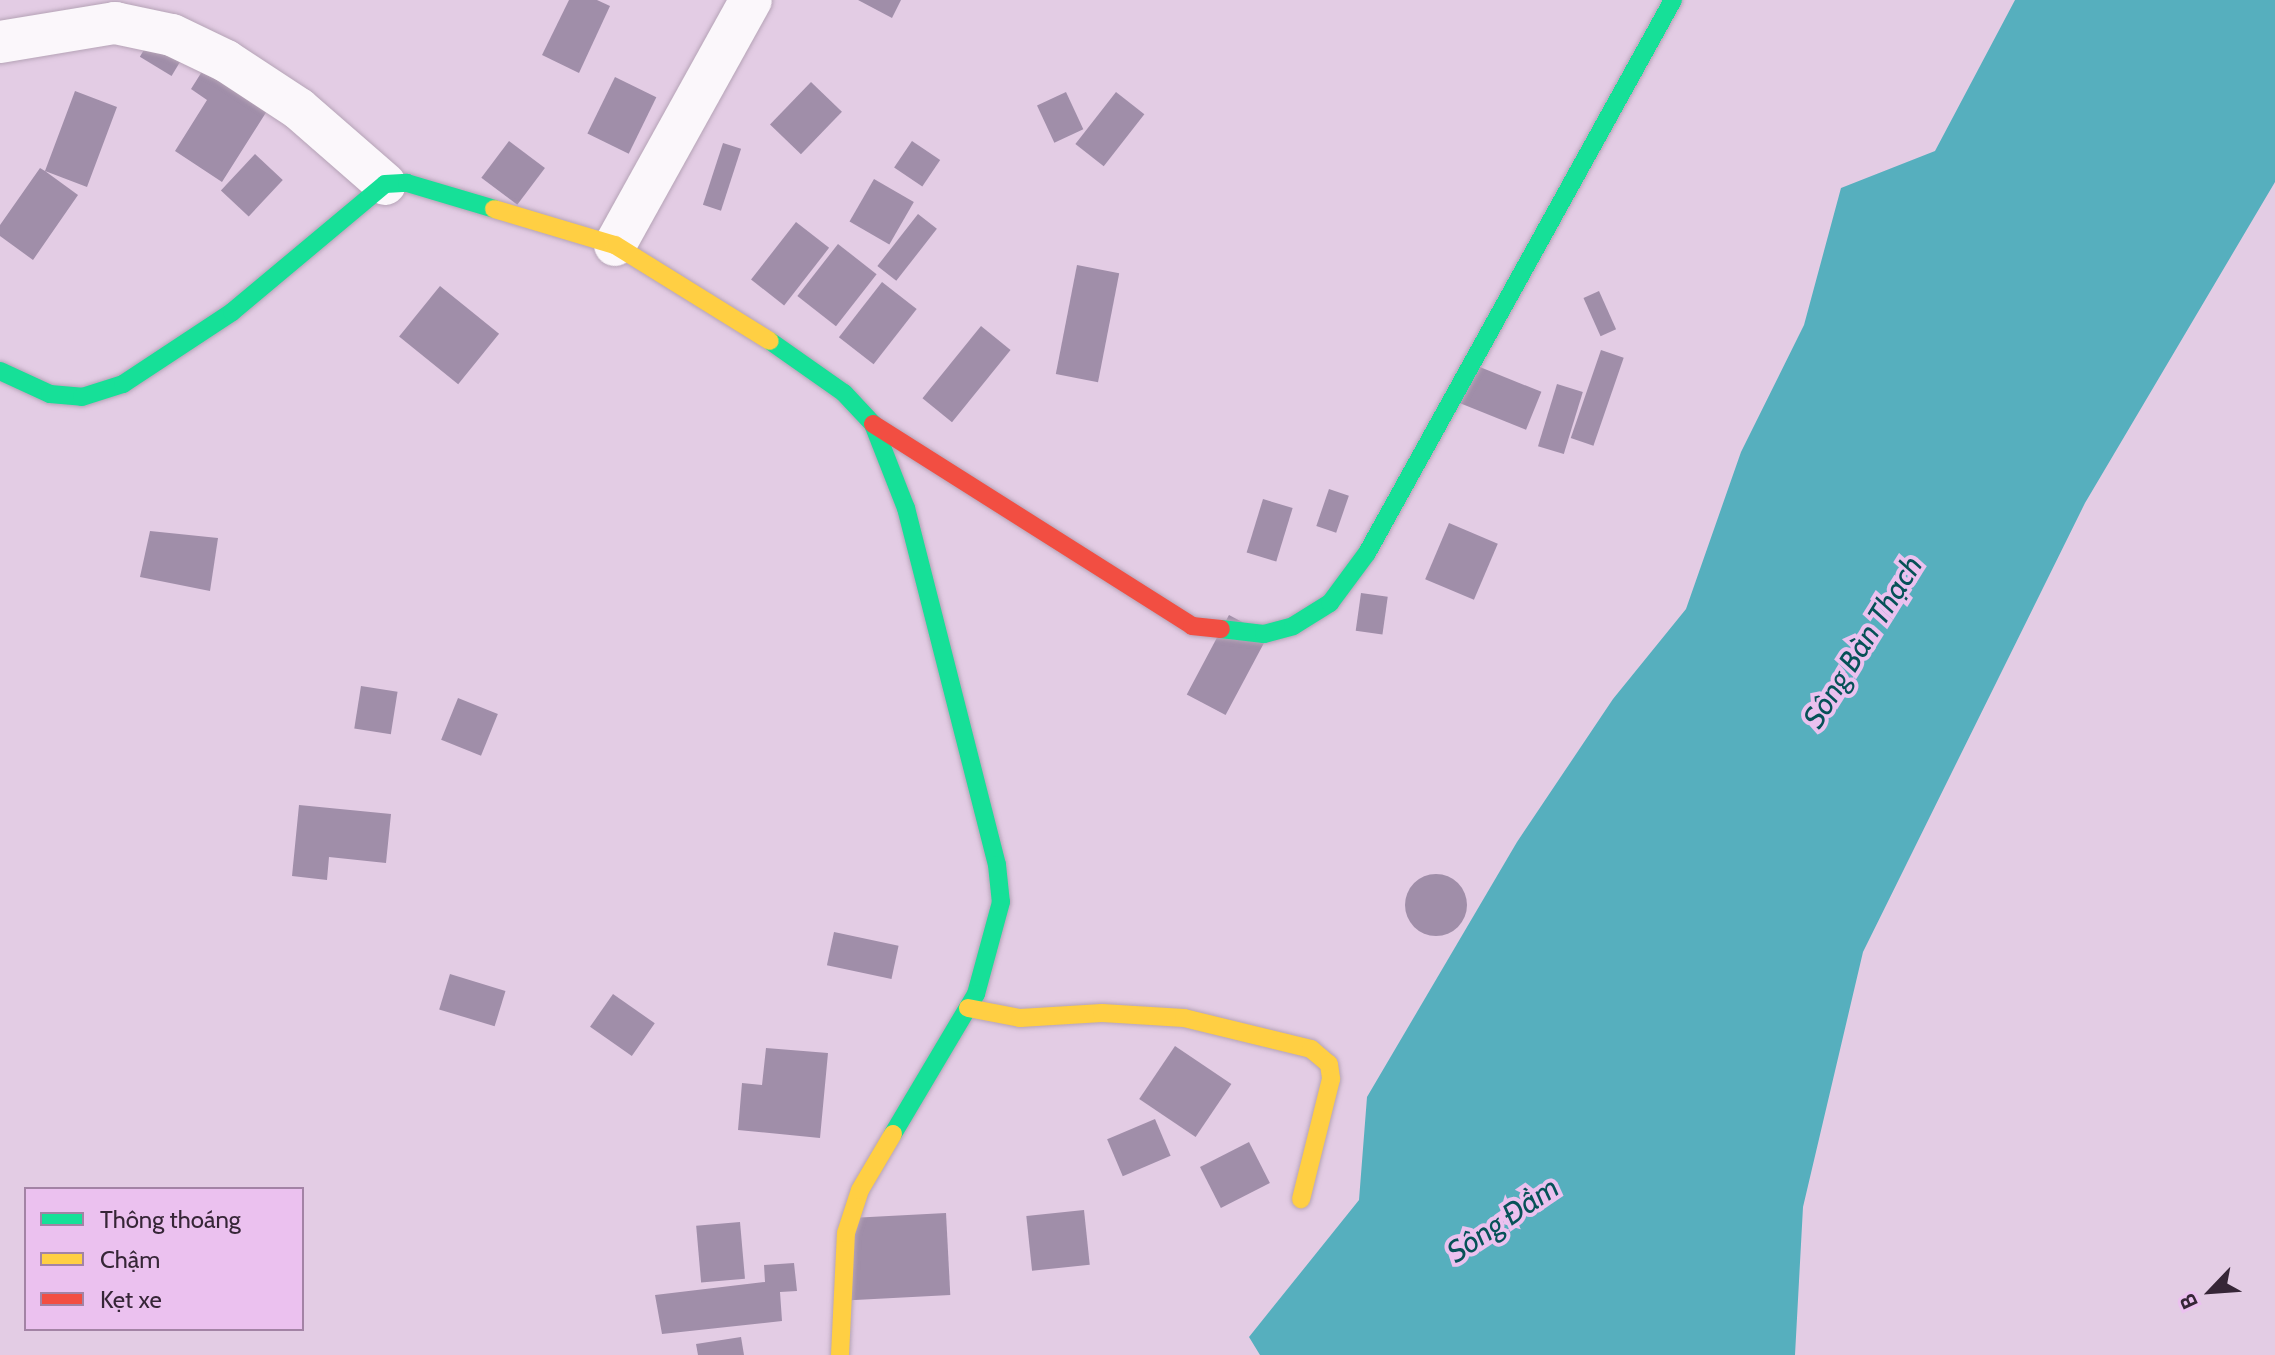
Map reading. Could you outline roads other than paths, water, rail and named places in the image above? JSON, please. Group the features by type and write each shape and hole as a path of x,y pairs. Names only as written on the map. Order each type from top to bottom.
{"street":[{"path":"615,245 751,0"},
{"path":"0,42 115,23 172,35 226,61 299,109 385,184 433,188 615,245 800,360 844,393 873,424 1192,626 1264,634 1293,626 1330,603 1367,553 1673,0"},
{"path":"0,371 50,394 82,397 123,384 232,312 385,184"},
{"path":"840,1355 846,1233 860,1190 968,1008 1001,902 997,865 906,508 873,424"},
{"path":"968,1008 1020,1018 1102,1013 1184,1018 1311,1049 1329,1064 1331,1079 1301,1199"}],"water":[{"path":"2015,0 2275,0 2275,182 2085,503 1863,952 1803,1207 1795,1355 1260,1355 1249,1337 1359,1200 1367,1097 1517,842 1613,699 1686,609 1741,452 1804,325 1841,188 1935,151"}],"water label":[{"name":"Sông Bàn Thạch","path":"1863,642"},
{"name":"Sông Đầm","path":"1503,1220"}]}
